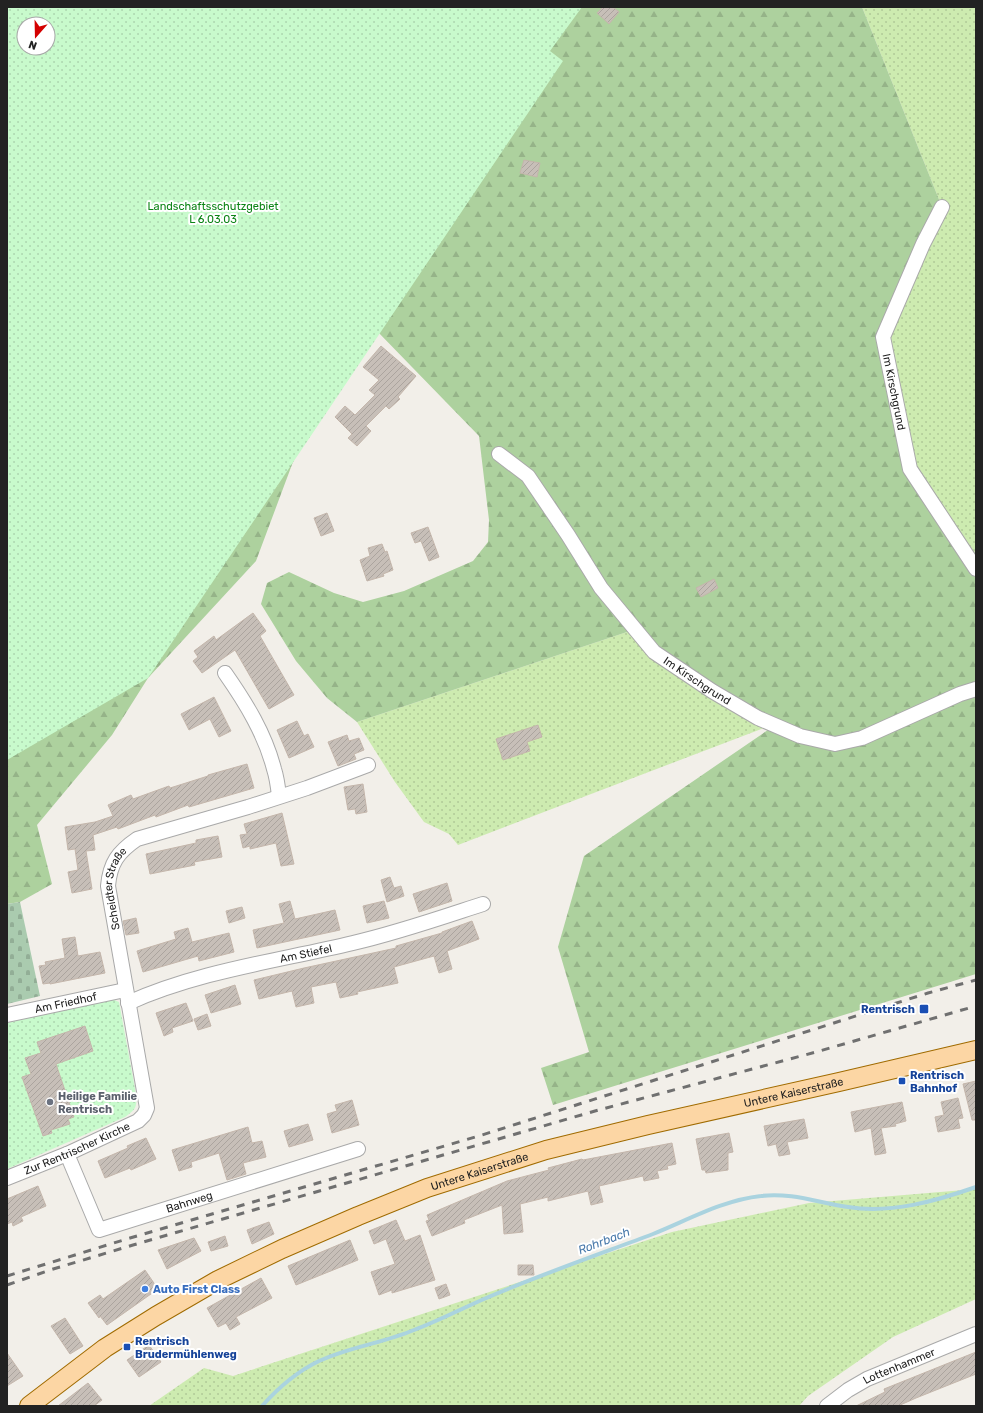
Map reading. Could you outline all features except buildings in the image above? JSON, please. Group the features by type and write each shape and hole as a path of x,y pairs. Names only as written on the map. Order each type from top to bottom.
{"main road":[{"name":"Untere Kaiserstraße","path":"29,1406 104,1348 162,1312 218,1280 289,1246 427,1188 546,1150 648,1125 976,1050"}],"street":[{"name":"Im Kirschgrund","path":"942,207 923,244 883,337 910,469 976,570"},
{"name":"Im Kirschgrund","path":"499,454 528,476 568,535 601,588 654,652 712,691 758,718 800,736 835,744 862,738 960,694 976,689"},
{"path":"225,674 238,691 260,731 274,769 279,796"},
{"name":"Scheidter Straße","path":"144,1115 147,1108 108,886 109,874 118,855 127,846 138,839 307,788 368,764"},
{"name":"Am Stiefel","path":"127,996 151,993 222,972 354,943 408,928 483,904"},
{"name":"Am Friedhof","path":"7,1015 127,996"},
{"name":"Zur Rentrischer Kirche","path":"7,1178 67,1154 138,1121 144,1115"},
{"name":"Bahnweg","path":"67,1154 99,1230 358,1149"},
{"name":"Lottenhammer","path":"827,1406 848,1390 867,1379 976,1334"}],"green space":[{"path":"7,7 862,7 942,207 882,337 909,470 976,573 976,974 553,1105 541,1068 589,1052 558,947 584,856 781,721 710,691 636,629 357,722 327,698 296,661 261,604 267,583 289,572 334,593 363,602 404,591 473,561 488,542 489,520 479,436 377,331 312,411 256,561 148,678 112,735 37,825 52,884 20,902 7,904"},
{"name":"Landschaftsschutzgebiet L 6.03.03","path":"7,7 582,7 550,51 563,61 148,678 7,760"},
{"path":"862,7 976,7 976,573 909,470 882,337 942,207"},
{"path":"636,629 782,721 458,845 449,834 424,822 395,782 357,722"},
{"path":"20,902 40,996 7,1004 7,904"},
{"path":"112,999 119,1002 136,1094 135,1108 125,1117 7,1169 7,1023"},
{"path":"976,1189 976,1299 893,1337 808,1396 799,1406 149,1406 204,1368 233,1376 672,1232 809,1203"}],"waterway":[{"name":"Rohrbach","path":"262,1406 288,1380 303,1370 330,1356 414,1330 484,1299 568,1265 653,1234 719,1206 747,1198 783,1195 848,1207 881,1209 913,1205 976,1187"}],"railway":[{"path":"7,1276 130,1238 482,1135 928,993 976,980"},
{"path":"7,1285 50,1270 133,1245 595,1111 816,1052 976,1006"}],"place":[{"name":"Rentrisch","path":"924,1009"},
{"name":"Rentrisch Bahnhof","path":"902,1081"},
{"name":"Heilige Familie Rentrisch","path":"50,1102"},
{"name":"Auto First Class","path":"145,1289"},
{"name":"Rentrisch Brudermühlenweg","path":"127,1347"}]}
